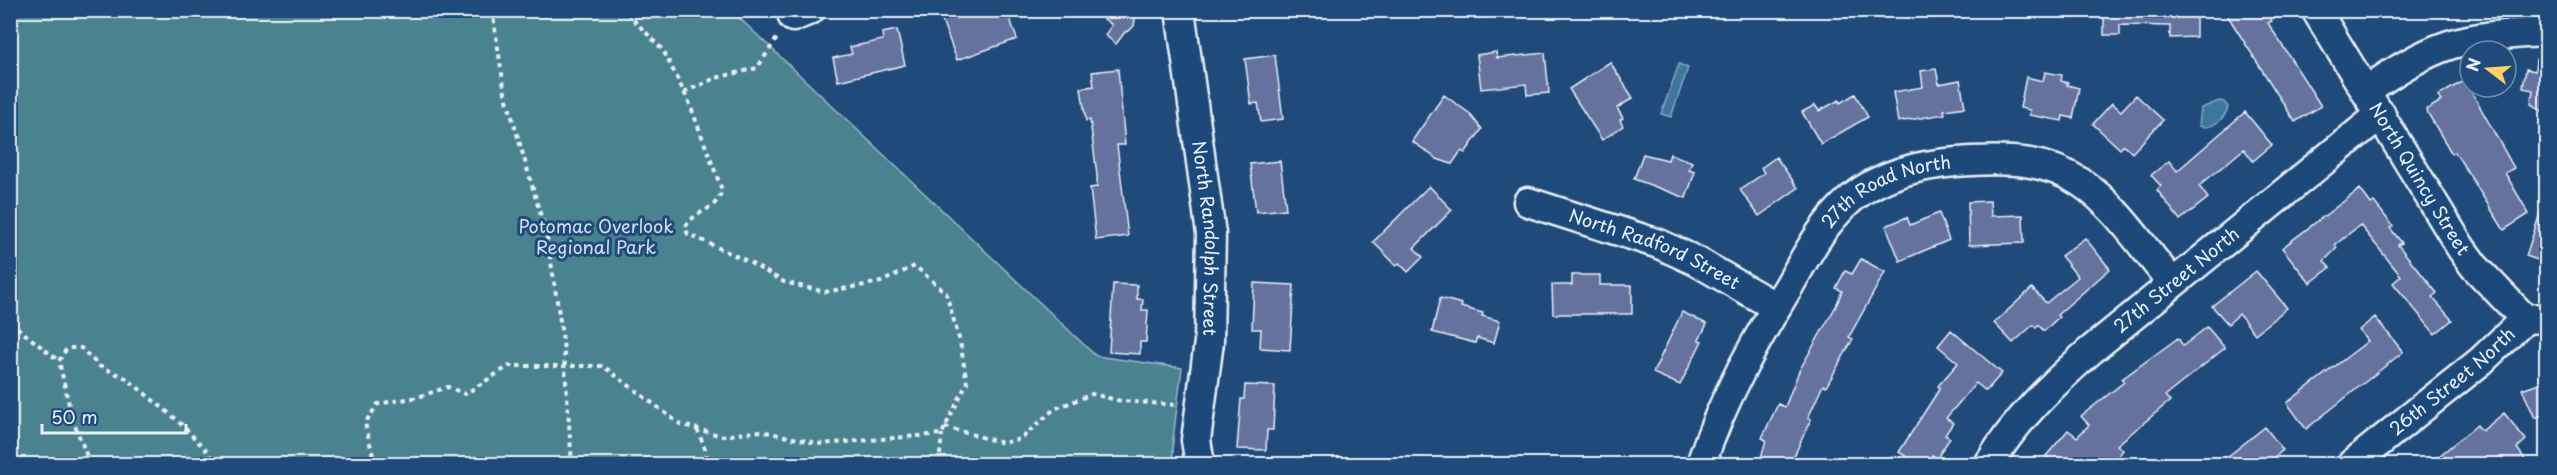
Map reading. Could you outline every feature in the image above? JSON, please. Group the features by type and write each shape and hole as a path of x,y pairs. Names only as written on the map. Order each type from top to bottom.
{"street":[{"name":"North Randolph Street","path":"1180,10 1211,234 1209,342 1196,440 1200,465"},
{"name":"North Quincy Street","path":"2316,10 2461,248 2474,266 2536,319"},
{"name":"27th Street North","path":"1989,465 2002,442 2047,390 2374,102 2409,63 2449,45 2503,34 2547,32"},
{"name":"27th Road North","path":"1701,465 1708,442 1733,388 1776,306 1820,231 1841,208 1862,191 1887,177 1911,168 1974,160 2013,159 2062,172 2093,192 2172,282"},
{"name":"North Radford Street","path":"1528,202 1659,244 1696,261 1776,306"},
{"name":"26th Street North","path":"2352,465 2536,319"}],"path":[{"path":"492,10 505,93 546,233 562,330 572,465"},
{"path":"624,10 663,50 684,92 722,190 720,198 713,206 688,221 685,228 688,234 745,260 784,282 825,292 881,282 915,266 946,293 960,342 967,383 942,434 939,465"},
{"path":"684,92 716,78 757,68 801,14"},
{"path":"10,322 58,362 72,418 89,464"},
{"path":"58,362 67,348 81,348 99,366 126,378 176,419 209,453 214,465"},
{"path":"375,465 365,423 378,404 448,387 465,394 509,366 603,366 680,424 722,436 760,432 821,444 942,434"},
{"path":"945,427 1003,443 1021,439 1054,409 1092,394 1121,401 1200,406"},
{"path":"697,429 706,451 707,465"}],"green space":[{"name":"Potomac Overlook Regional Park","path":"10,11 732,11 1096,356 1182,368 1173,439 1173,464 11,464"}],"water":[{"path":"1679,64 1688,68 1671,117 1661,114"},
{"path":"2219,101 2224,102 2228,107 2224,116 2213,125 2199,126 2201,108"}],"building":[{"path":"952,10 1007,10 1017,39 957,60 940,15"},
{"path":"1092,10 1125,10 1135,19 1134,26 1125,32 1116,44 1105,35 1112,25"},
{"path":"2104,10 2196,10 2196,37 2170,38 2170,26 2120,25 2120,35 2104,35"},
{"path":"2224,10 2265,10 2272,21 2268,23 2321,106 2295,122"},
{"path":"897,30 905,65 838,81 833,58 852,54 850,47 883,40 882,33"},
{"path":"1496,52 1497,58 1545,53 1549,93 1527,95 1526,84 1481,89 1477,55"},
{"path":"1275,55 1283,119 1261,122 1258,103 1251,104 1245,59"},
{"path":"2536,59 2547,60 2547,114 2531,104 2533,90 2523,88 2526,69 2535,71"},
{"path":"1610,62 1633,98 1617,108 1623,118 1620,120 1623,126 1602,140 1569,89"},
{"path":"1118,69 1125,145 1117,145 1128,236 1096,240 1090,188 1097,187 1097,175 1090,120 1086,121 1081,88 1094,86 1092,72"},
{"path":"1936,69 1939,84 1960,80 1965,107 1944,110 1945,114 1898,122 1893,92 1923,87 1921,71"},
{"path":"2045,72 2062,75 2061,81 2079,88 2073,118 2063,116 2062,121 2029,115 2030,110 2020,108 2026,77 2043,81"},
{"path":"2458,84 2458,99 2476,99 2514,168 2505,173 2529,214 2504,230 2455,152 2452,154 2426,110 2441,101 2438,96"},
{"path":"1855,94 1868,117 1821,144 1802,112 1815,105 1819,111"},
{"path":"1444,95 1469,113 1482,129 1465,153 1461,151 1452,164 1437,159 1412,141"},
{"path":"2136,95 2163,120 2132,153 2124,145 2120,149 2093,124 2112,103 2121,111"},
{"path":"2245,112 2272,145 2253,161 2244,149 2199,186 2208,198 2180,220 2157,190 2161,186 2151,175 2169,161 2177,171"},
{"path":"1643,154 1668,160 1670,154 1692,162 1689,170 1695,172 1686,198 1634,179"},
{"path":"1776,157 1798,188 1759,216 1740,190 1764,173 1761,168"},
{"path":"1280,161 1286,209 1256,212 1250,164"},
{"path":"1429,186 1452,210 1414,248 1423,257 1408,272 1399,263 1396,265 1373,242"},
{"path":"2360,189 2393,226 2390,228 2402,243 2398,245 2437,293 2432,297 2452,320 2435,334 2393,283 2401,276 2360,225 2335,245 2337,248 2324,261 2330,268 2310,283 2282,248"},
{"path":"1990,201 1991,216 2023,215 2024,243 1969,245 1968,202"},
{"path":"2543,204 2547,204 2547,263 2526,256"},
{"path":"1939,213 1949,240 1900,261 1886,226 1907,217 1910,225"},
{"path":"2085,238 2110,269 2057,315 2059,317 2044,331 2038,325 2036,328 2033,325 2013,343 1994,323 2032,288 2046,303 2078,277 2061,256"},
{"path":"1861,259 1885,272 1849,337 1853,339 1826,387 1823,385 1808,418 1811,419 1790,465 1759,465 1766,440 1762,438 1778,404 1785,407 1799,371 1836,306 1842,291 1836,288 1845,271 1852,274"},
{"path":"2256,271 2287,308 2255,334 2239,314 2228,324 2212,306"},
{"path":"1572,275 1600,275 1600,285 1632,285 1632,314 1553,314 1552,285 1572,285"},
{"path":"1254,283 1294,285 1290,350 1260,348 1261,329 1252,329"},
{"path":"1113,284 1137,285 1137,299 1143,299 1142,310 1148,310 1146,342 1140,342 1140,354 1109,352"},
{"path":"1440,298 1462,304 1461,307 1500,321 1494,343 1477,338 1475,343 1432,332"},
{"path":"1682,312 1707,324 1699,340 1702,341 1680,385 1653,373"},
{"path":"2375,317 2403,352 2306,429 2287,403 2368,341 2359,330"},
{"path":"2207,327 2225,348 2165,396 2170,401 2117,445 2123,450 2111,465 2055,465 2046,456 2068,430 2077,437 2089,425 2081,416 2124,382 2122,379 2178,338 2183,346"},
{"path":"1951,330 2002,373 1986,391 1976,383 1946,418 1953,423 1945,435 1950,438 1937,458 1932,455 1926,465 1919,465 1899,452 1940,388 1938,386 1958,363 1938,346"},
{"path":"2547,380 2547,413 2535,418 2522,389"},
{"path":"1245,385 1275,386 1273,430 1267,430 1266,450 1237,449 1241,399 1244,399"},
{"path":"2504,413 2526,440 2517,448 2529,465 2428,465 2477,425 2482,431"},
{"path":"2265,427 2283,450 2264,465 2217,465"}]}
